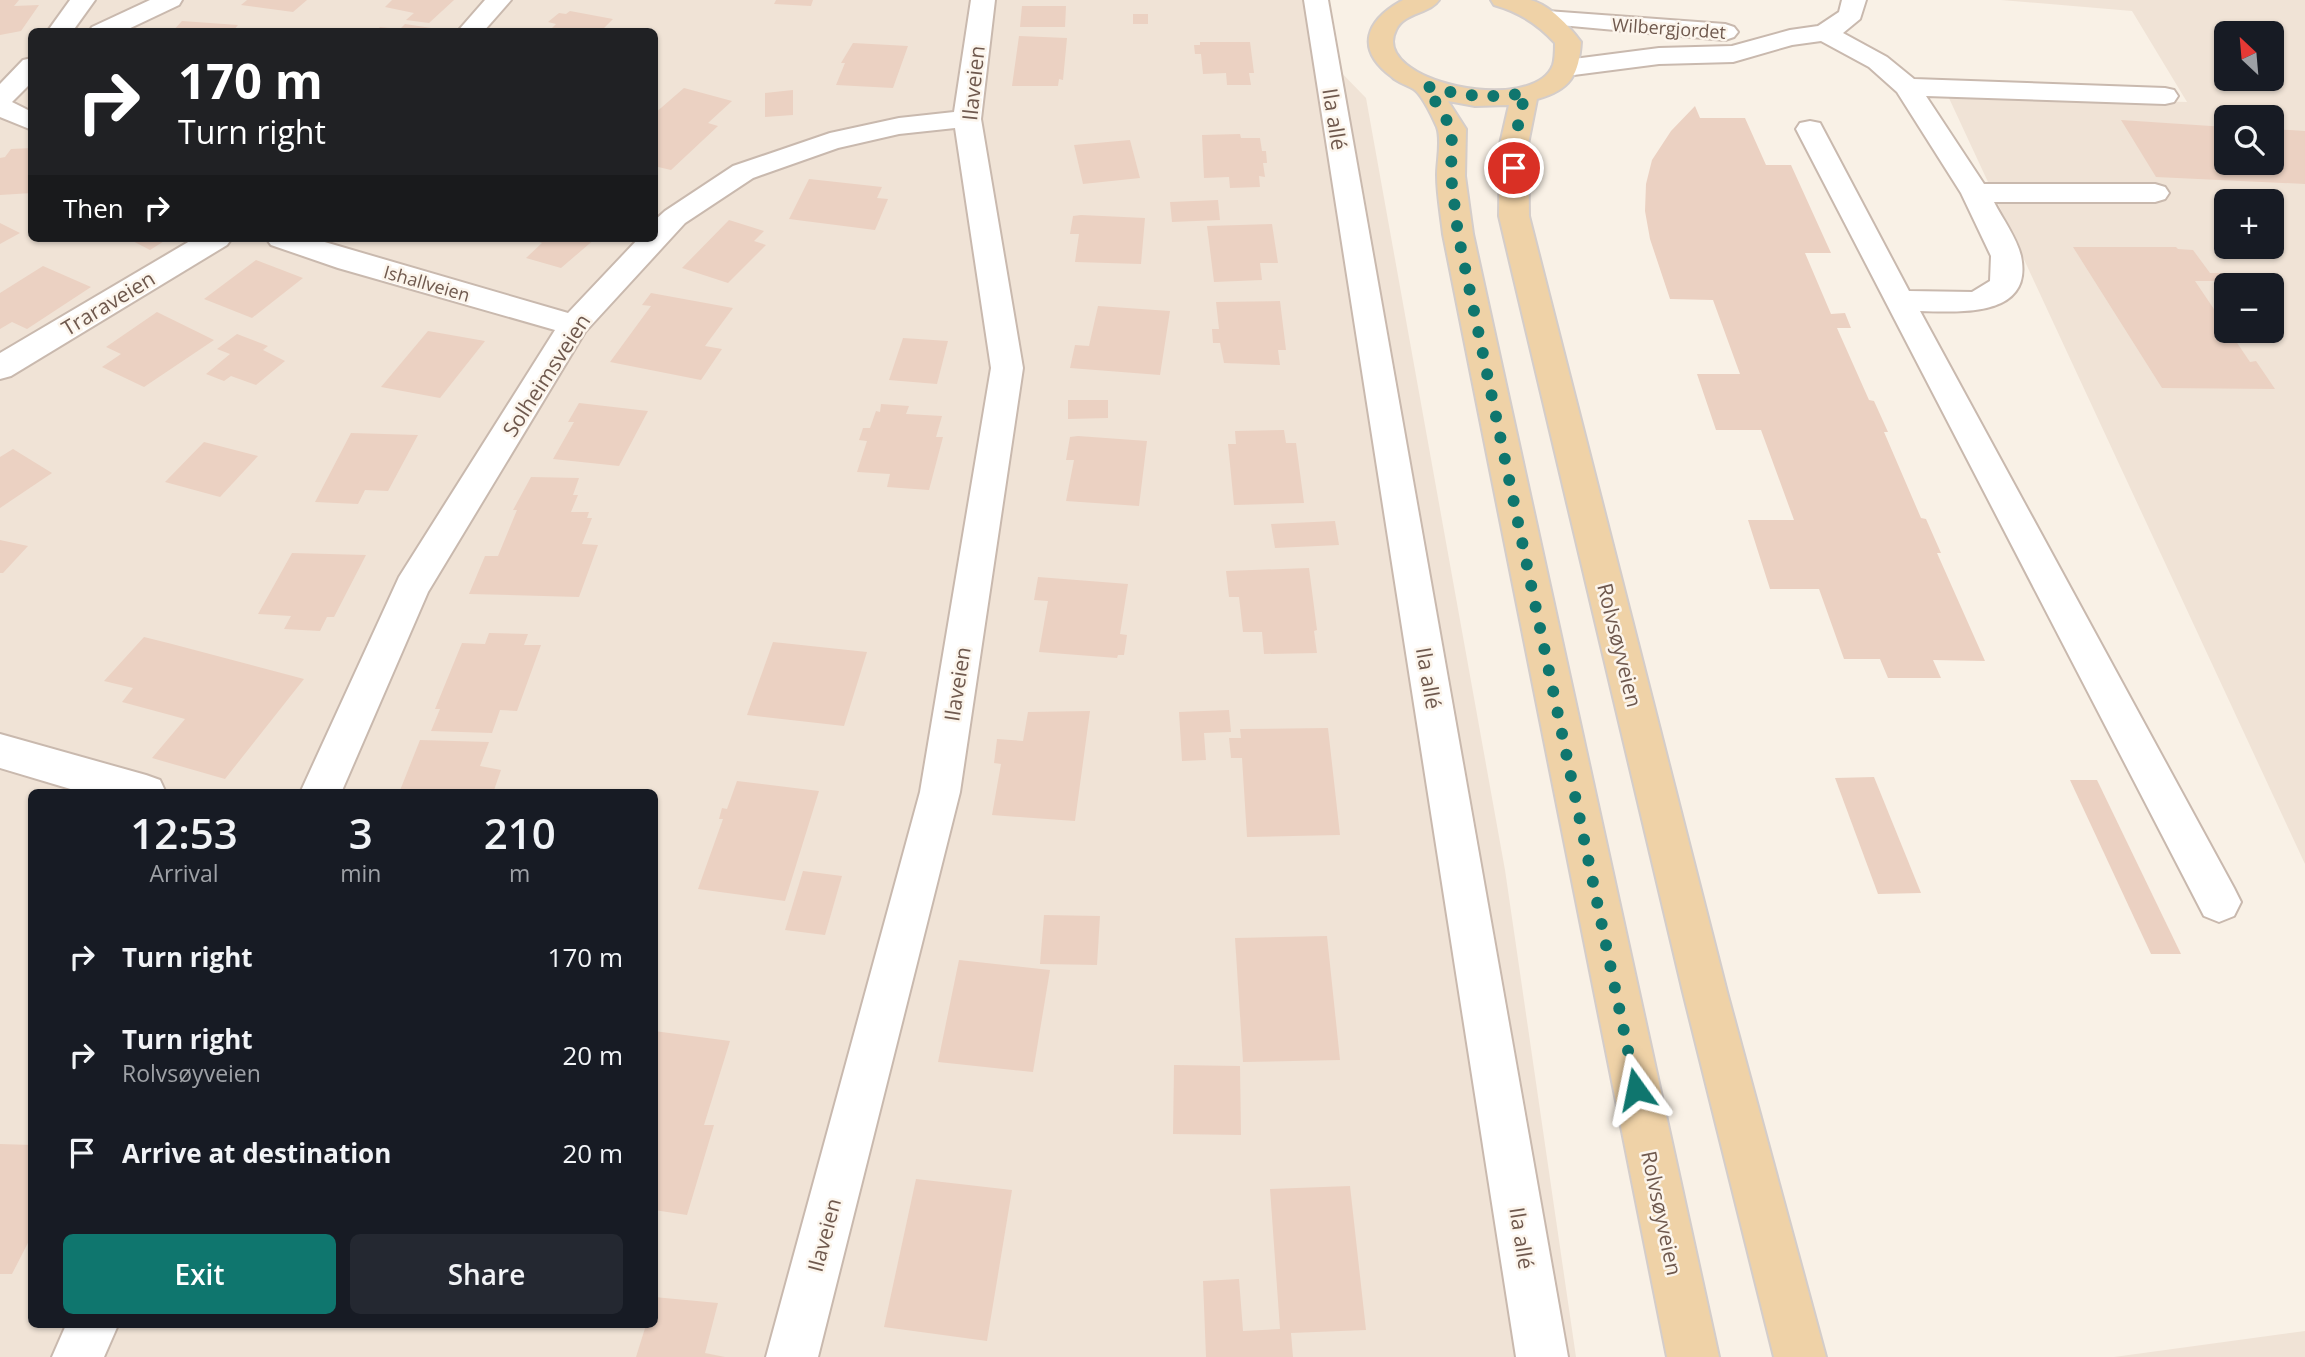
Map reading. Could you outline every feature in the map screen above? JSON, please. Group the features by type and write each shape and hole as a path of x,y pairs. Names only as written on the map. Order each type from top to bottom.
{"main road":[{"path":"1414,2 1388,18 1380,35 1384,54 1400,72 1426,86 1475,97 1501,97 1525,93 1550,83 1566,68 1568,42 1547,18 1522,5 1503,0"},
{"name":"Rolvsøyveien","path":"1426,86 1452,129 1451,176 1458,234 1693,1357"},
{"name":"Rolvsøyveien","path":"1525,93 1514,144 1514,216 1705,992 1800,1357"}],"street":[{"path":"63,28 83,0"},
{"path":"110,28 170,0"},
{"path":"473,28 499,0"},
{"name":"Ilaveien","path":"792,1357 940,792 1007,368 967,119 983,0"},
{"name":"Ila allé","path":"1316,0 1542,1357"},
{"path":"1825,33 1851,14 1854,0"},
{"name":"Wilbergjordet","path":"1547,18 1790,38"},
{"path":"1825,33 1878,62 1907,87 1975,193 2006,256 2005,286 1977,302 1899,301"},
{"name":"Wilbergjordet","path":"1566,68 1659,57 1733,54 1790,38 1825,33"},
{"path":"0,99 28,70"},
{"path":"1907,87 2165,96"},
{"path":"0,107 28,120"},
{"name":"Solheimsveien","path":"658,235 675,217 743,173 831,141 899,126 967,119"},
{"path":"1810,129 2219,902"},
{"path":"1975,193 2154,192"},
{"name":"Traraveien","path":"0,368 210,242"},
{"name":"Ishallveien","path":"293,242 349,261 574,325"},
{"name":"Solheimsveien","path":"322,789 412,587 574,325 652,242"},
{"path":"0,751 132,789"},
{"path":"78,1357 91,1328"}],"shaded area":[{"path":"0,0 1317,0 1329,60 1366,98 1505,870 1576,1357 0,1357"},
{"path":"2001,0 2305,0 2305,864 1948,96 2187,102 2132,11"},
{"path":"2305,1331 2305,1357 2114,1357"}],"building":[{"path":"0,0 19,0 14,6 39,5 21,31 0,35"},
{"path":"247,0 307,0 293,12 241,5"},
{"path":"392,0 454,0 429,23 406,20 414,13 385,7"},
{"path":"776,0 813,0 811,6 774,4"},
{"path":"1022,6 1066,6 1065,27 1020,27"},
{"path":"570,11 613,19 604,28 552,28 556,24 548,22 559,13 566,14"},
{"path":"1133,14 1148,14 1148,24 1133,24"},
{"path":"182,21 238,25 235,28 176,28"},
{"path":"405,24 431,28 401,28"},
{"path":"1019,36 1067,38 1063,80 1059,79 1058,86 1012,86"},
{"path":"1200,42 1250,42 1254,73 1249,73 1251,85 1227,85 1226,73 1203,74 1201,54 1195,54 1194,45 1200,45"},
{"path":"853,43 908,46 893,88 836,85 845,63 841,63"},
{"path":"684,88 732,101 708,123 718,126 671,170 658,167 658,111"},
{"path":"793,90 793,115 765,117 765,93"},
{"path":"1695,106 1700,118 1745,118 1766,165 1791,165 1831,253 1805,253 1831,314 1845,313 1851,328 1837,328 1869,400 1874,401 1888,432 1884,432 1921,518 1926,519 1941,553 1937,553 1985,661 1933,660 1941,678 1888,678 1880,659 1844,659 1819,589 1770,589 1748,520 1794,520 1761,430 1716,430 1697,374 1740,374 1713,300 1670,299 1650,239 1645,211 1646,184 1652,160 1671,131"},
{"path":"2121,120 2214,126 2214,175 2284,175 2284,130 2305,131 2305,184 2156,177"},
{"path":"1240,134 1241,138 1260,138 1262,151 1266,151 1267,163 1263,163 1265,177 1259,176 1260,187 1230,188 1229,177 1204,178 1202,135"},
{"path":"1130,140 1140,178 1083,184 1074,145"},
{"path":"28,148 28,193 0,195 0,158 5,157 11,149"},
{"path":"809,179 882,187 877,198 888,199 875,230 789,219"},
{"path":"1218,200 1220,220 1172,222 1170,202"},
{"path":"1073,216 1145,218 1141,264 1075,262 1079,234 1070,234"},
{"path":"729,220 764,231 754,241 766,245 728,283 682,268"},
{"path":"0,223 20,233 0,244"},
{"path":"1272,224 1278,263 1260,263 1262,280 1214,282 1207,226"},
{"path":"135,242 163,242 150,250"},
{"path":"539,242 591,242 561,268 526,258 542,243"},
{"path":"2073,247 2176,247 2193,250 2210,273 2214,273 2214,281 2195,281 2214,309 2214,343 2237,343 2250,362 2256,361 2275,389 2162,388"},
{"path":"256,260 303,278 252,318 204,299"},
{"path":"43,266 91,287 27,329 12,322 0,329 0,293"},
{"path":"651,293 733,308 705,346 722,349 701,380 610,362 651,306 642,305"},
{"path":"1280,301 1286,350 1278,350 1280,365 1224,363 1220,343 1213,343 1212,329 1219,329 1216,302"},
{"path":"1098,306 1170,311 1160,375 1070,368 1075,345 1089,346"},
{"path":"157,312 214,340 144,387 102,367 121,354 106,347"},
{"path":"428,331 485,341 440,398 381,387"},
{"path":"237,334 268,346 263,350 285,361 256,385 231,376 224,381 206,374 230,354 217,349"},
{"path":"903,338 948,341 937,384 889,380"},
{"path":"1068,400 1108,400 1108,418 1068,419"},
{"path":"579,403 648,411 619,466 553,459 574,422 568,422"},
{"path":"881,404 909,406 906,414 942,416 936,437 943,437 929,490 887,487 890,474 857,472 867,441 859,440 863,428 870,428 876,411 880,412"},
{"path":"1284,430 1286,443 1296,443 1304,503 1234,505 1228,444 1236,444 1235,431"},
{"path":"351,433 418,435 388,491 365,490 358,504 315,502"},
{"path":"1070,437 1147,441 1139,506 1066,501 1074,460 1066,460"},
{"path":"204,442 258,456 220,497 165,482"},
{"path":"13,449 52,473 0,508 0,457"},
{"path":"531,477 579,478 573,495 578,495 571,512 589,512 587,518 592,518 582,544 598,545 579,597 469,594 485,556 498,556 517,510 513,510"},
{"path":"1335,521 1339,545 1275,548 1271,524"},
{"path":"0,540 28,546 3,573 0,573"},
{"path":"292,553 366,555 334,617 327,617 320,631 284,629 291,616 258,614"},
{"path":"1309,568 1317,630 1314,631 1317,653 1264,654 1262,632 1243,632 1239,597 1229,597 1226,571"},
{"path":"1038,577 1128,584 1120,634 1127,635 1124,655 1118,655 1117,658 1039,652 1048,601 1034,600"},
{"path":"489,633 528,634 524,645 541,645 517,711 500,710 492,733 431,731 440,709 435,709 462,643 485,644"},
{"path":"144,637 304,679 225,779 152,758 185,719 122,702 133,688 104,681"},
{"path":"773,642 867,652 844,726 747,715"},
{"path":"1229,710 1231,732 1204,733 1206,760 1182,761 1179,712"},
{"path":"1090,711 1075,821 992,815 1001,764 994,763 997,739 1023,741 1028,712"},
{"path":"1328,728 1340,835 1247,837 1242,758 1231,758 1229,738 1241,738 1240,729"},
{"path":"420,740 489,742 480,766 501,770 494,789 401,789"},
{"path":"1874,777 1921,893 1878,894 1835,778"},
{"path":"2070,780 2097,780 2181,954 2151,954"},
{"path":"737,781 819,791 785,901 698,889 723,819 719,819 722,808 727,809"},
{"path":"803,871 842,876 825,935 785,930"},
{"path":"1044,915 1100,916 1097,965 1040,964"},
{"path":"1327,936 1340,1060 1243,1062 1235,938"},
{"path":"959,960 1050,970 1033,1072 938,1062"},
{"path":"658,1032 730,1041 704,1125 714,1125 687,1215 658,1211"},
{"path":"1174,1065 1240,1066 1241,1135 1173,1134"},
{"path":"0,1144 28,1145 28,1243 12,1274 0,1274"},
{"path":"916,1179 1012,1190 987,1341 884,1327"},
{"path":"1350,1186 1366,1330 1291,1333 1293,1357 1206,1357 1203,1281 1239,1279 1243,1331 1280,1329 1270,1189"},
{"path":"658,1297 718,1303 705,1353 725,1357 636,1357 645,1328 658,1328"}],"route":[{"path":"1514,168 1514,144 1525,93 1475,97 1426,86 1452,129 1451,176 1458,234 1636,1089"}]}
